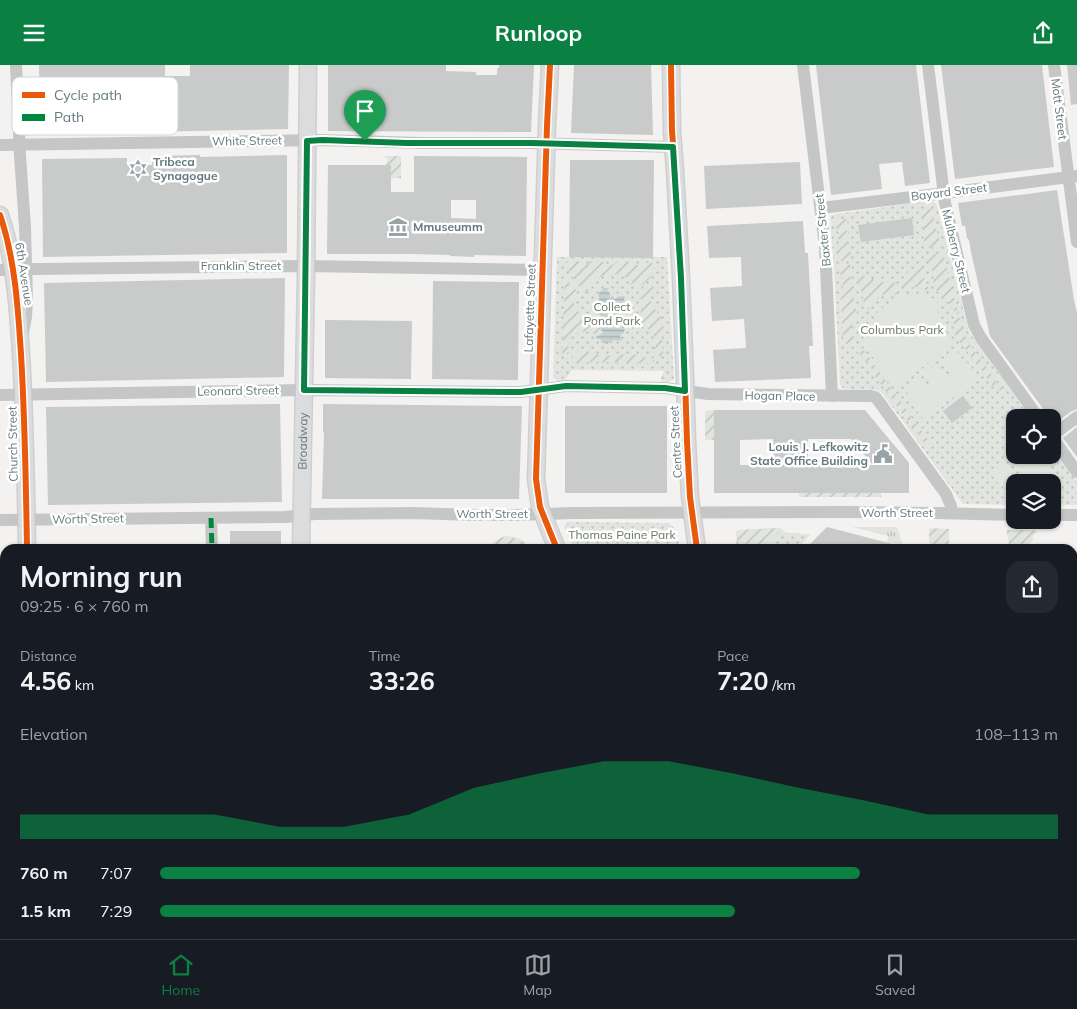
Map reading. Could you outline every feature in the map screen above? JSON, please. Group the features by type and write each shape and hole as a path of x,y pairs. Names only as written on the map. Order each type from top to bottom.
{"main road":[{"name":"Broadway","path":"301,544 308,65"},
{"name":"Lafayette Street","path":"550,65 536,479 542,514 556,544"},
{"name":"Centre Street","path":"671,65 672,131 687,441 696,544"},
{"name":"6th Avenue","path":"0,215 13,270 20,338"},
{"name":"Church Street","path":"20,338 24,395 27,544"}],"street":[{"name":"Baxter Street","path":"803,65 821,208 826,266 832,396"},
{"name":"Mulberry Street","path":"928,65 944,203 974,325 981,338 1032,409"},
{"name":"Mott Street","path":"1054,65 1072,177 1077,242"},
{"path":"13,270 19,135"},
{"name":"White Street","path":"0,145 307,141 673,147"},
{"name":"Bayard Street","path":"821,208 1072,177"},
{"name":"Franklin Street","path":"13,270 306,266 542,270"},
{"name":"Leonard Street","path":"0,395 304,390 521,392 566,386 665,388 685,391"},
{"name":"Hogan Place","path":"685,391 708,394 875,397 946,494 952,513"},
{"path":"1061,429 1077,417"},
{"path":"1061,448 1077,472"},
{"name":"Worth Street","path":"0,520 285,517 315,514 414,513 473,515 573,513 952,513 1006,515"},
{"path":"1061,515 1077,515"},
{"path":"210,517 212,544"}],"green space":[{"path":"385,156 401,156 401,178 391,178 391,165 385,165 388,160"},
{"name":"Columbus Park","path":"930,201 937,205 969,332 1024,409 1006,409 1006,464 1061,464 1061,458 1077,481 1077,505 1061,505 1061,474 1006,474 1006,505 963,504 882,393 877,390 845,389 841,387 830,217 835,214"},
{"path":"931,208 941,247 928,248 925,246 922,222 924,218 921,210"},
{"path":"847,219 848,226 846,231 848,231 849,235 847,236 851,257 841,261 837,249 839,247 838,230 835,220"},
{"path":"943,253 958,313 934,288 933,271 930,269 927,256"},
{"name":"Collect Pond Park","path":"557,257 667,257 674,379 668,382 661,381 664,371 572,370 565,380 555,379 553,376"},
{"path":"591,261 603,262 606,265 613,265 616,262 633,265 652,263 653,270 648,280 638,287 632,287 632,281 626,277 608,274 591,283 587,288 589,291 584,293 567,269 566,264 568,262 578,263 579,265 588,264"},
{"path":"848,264 852,266 849,276 852,278 857,313 852,323 853,347 845,343 843,339 840,290 843,290 842,275 839,274 839,267"},
{"path":"923,265 926,267 924,276 929,291 919,287 904,288 900,280 906,278 908,272 914,273"},
{"path":"862,275 880,282 894,282 898,285 899,291 891,297 884,296 882,293 878,295 879,299 872,299 869,309 865,310 862,304 864,303 858,279"},
{"path":"567,281 573,285 577,292 577,296 574,298 574,306 578,313 592,316 601,322 599,326 602,327 603,332 599,336 589,332 576,334 569,341 568,346 570,348 565,357 563,357 565,282"},
{"path":"650,287 653,287 650,293 651,304 661,317 663,355 661,357 653,349 656,347 656,342 652,331 636,327 642,306 642,299 639,296"},
{"path":"909,294 926,295 941,305 938,316 940,325 954,343 895,388 869,352 866,343 863,342 864,334 868,325 871,326 877,318 874,316 878,312 890,303"},
{"path":"960,318 968,342 1002,389 996,390 952,331 957,328 952,321"},
{"path":"860,348 863,349 929,443 926,445 871,371 873,369 857,351"},
{"path":"581,349 605,356 616,356 634,352 633,355 641,354 641,357 653,358 655,361 649,363 572,362 573,356"},
{"path":"956,350 979,378 961,391 949,375 951,373 942,360"},
{"path":"936,364 960,392 942,405 930,389 932,387 923,374"},
{"path":"917,378 941,406 923,419 911,403 913,401 904,388"},
{"path":"714,410 714,440 705,440 705,411"},
{"path":"1004,462 1013,474 1006,474 1006,483 1001,487 990,472"},
{"path":"1018,464 1049,464 1056,474 1025,474"},
{"path":"799,493 881,493 881,497 799,497"},
{"name":"Thomas Paine Park","path":"566,523 668,523 676,531 679,544 572,544 564,528"},
{"path":"852,527 897,527 903,544 887,542 888,536"},
{"path":"780,528 787,533 811,534 802,544 735,544 737,540 736,532 738,530"},
{"path":"780,528 769,544 740,544 737,542 736,532 738,530"},
{"path":"929,528 949,529 949,544 929,544"},
{"path":"1006,530 1034,530 1037,532 1032,537 1034,539 1030,544 1009,544"},
{"path":"507,536 521,539 526,544 492,544"}],"shaded area":[{"path":"603,288 609,288 607,291 610,293 610,298 616,299 617,297 625,296 623,304 625,304 623,309 620,309 616,328 625,329 620,337 622,338 621,341 613,340 612,343 608,342 607,344 596,338 597,335 599,336 603,332 599,326 603,317 594,312 595,306 600,306 601,303 599,303 598,296"}],"building":[{"path":"39,65 165,65 165,76 190,76 190,65 289,65 288,129 178,131 178,77 39,77"},
{"path":"328,65 446,65 446,71 476,72 476,75 497,75 499,65 534,65 531,132 328,131"},
{"path":"574,65 651,65 653,135 571,133"},
{"path":"816,65 916,65 930,183 905,186 902,162 879,164 882,189 831,195"},
{"path":"941,65 1042,65 1054,167 955,179"},
{"path":"1067,65 1077,65 1077,104 1071,105"},
{"path":"200,155 200,157 287,155 287,253 43,257 42,159 127,158 127,165 152,165 152,156"},
{"path":"414,156 527,157 526,256 474,255 474,257 413,254 327,254 328,165 391,165 391,192 414,192","holes":["451,200 476,200 476,219 451,218"]},
{"path":"570,160 654,160 653,258 569,257"},
{"path":"800,162 802,204 706,209 704,166"},
{"path":"1057,190 1077,313 1077,409 1061,419 1061,409 1043,409 990,336 969,240 965,226 962,226 958,203"},
{"path":"912,218 914,235 861,242 858,225"},
{"path":"803,221 805,253 808,253 813,346 809,346 811,378 715,382 713,350 746,348 744,319 712,321 710,288 742,286 741,257 709,258 707,226"},
{"path":"285,278 284,377 46,382 44,283"},
{"path":"433,281 519,282 518,380 432,379"},
{"path":"325,320 412,321 411,379 325,378"},
{"path":"963,396 972,408 952,423 943,411"},
{"path":"280,404 282,502 48,505 46,407"},
{"path":"323,404 522,406 519,499 322,499"},
{"path":"565,406 667,406 667,493 565,493"},
{"name":"Louis J. Lefkowitz State Office Building","path":"714,410 865,410 909,463 909,493 714,493","holes":["773,439 773,465 740,465 740,440","808,439 851,439 873,465 808,464"]},
{"path":"1077,427 1077,457 1063,438"},
{"path":"827,527 892,544 810,544"},
{"path":"230,531 281,531 281,544 230,544"}],"marked path":[{"path":"211,518 212,544"}],"cycle path":[{"path":"550,65 536,479 540,507 555,544"},
{"path":"671,65 672,131 681,278 687,441 690,497 696,544"},
{"path":"0,215 9,249 19,319 27,544"}],"place":[{"name":"Tribeca Synagogue","path":"138,169"},
{"name":"Mmuseumm","path":"398,227"},
{"name":"Louis J. Lefkowitz State Office Building","path":"883,454"}],"route":[{"path":"307,141 365,141 673,147 681,278 685,391 665,388 566,386 521,392 304,390 307,141"}]}
